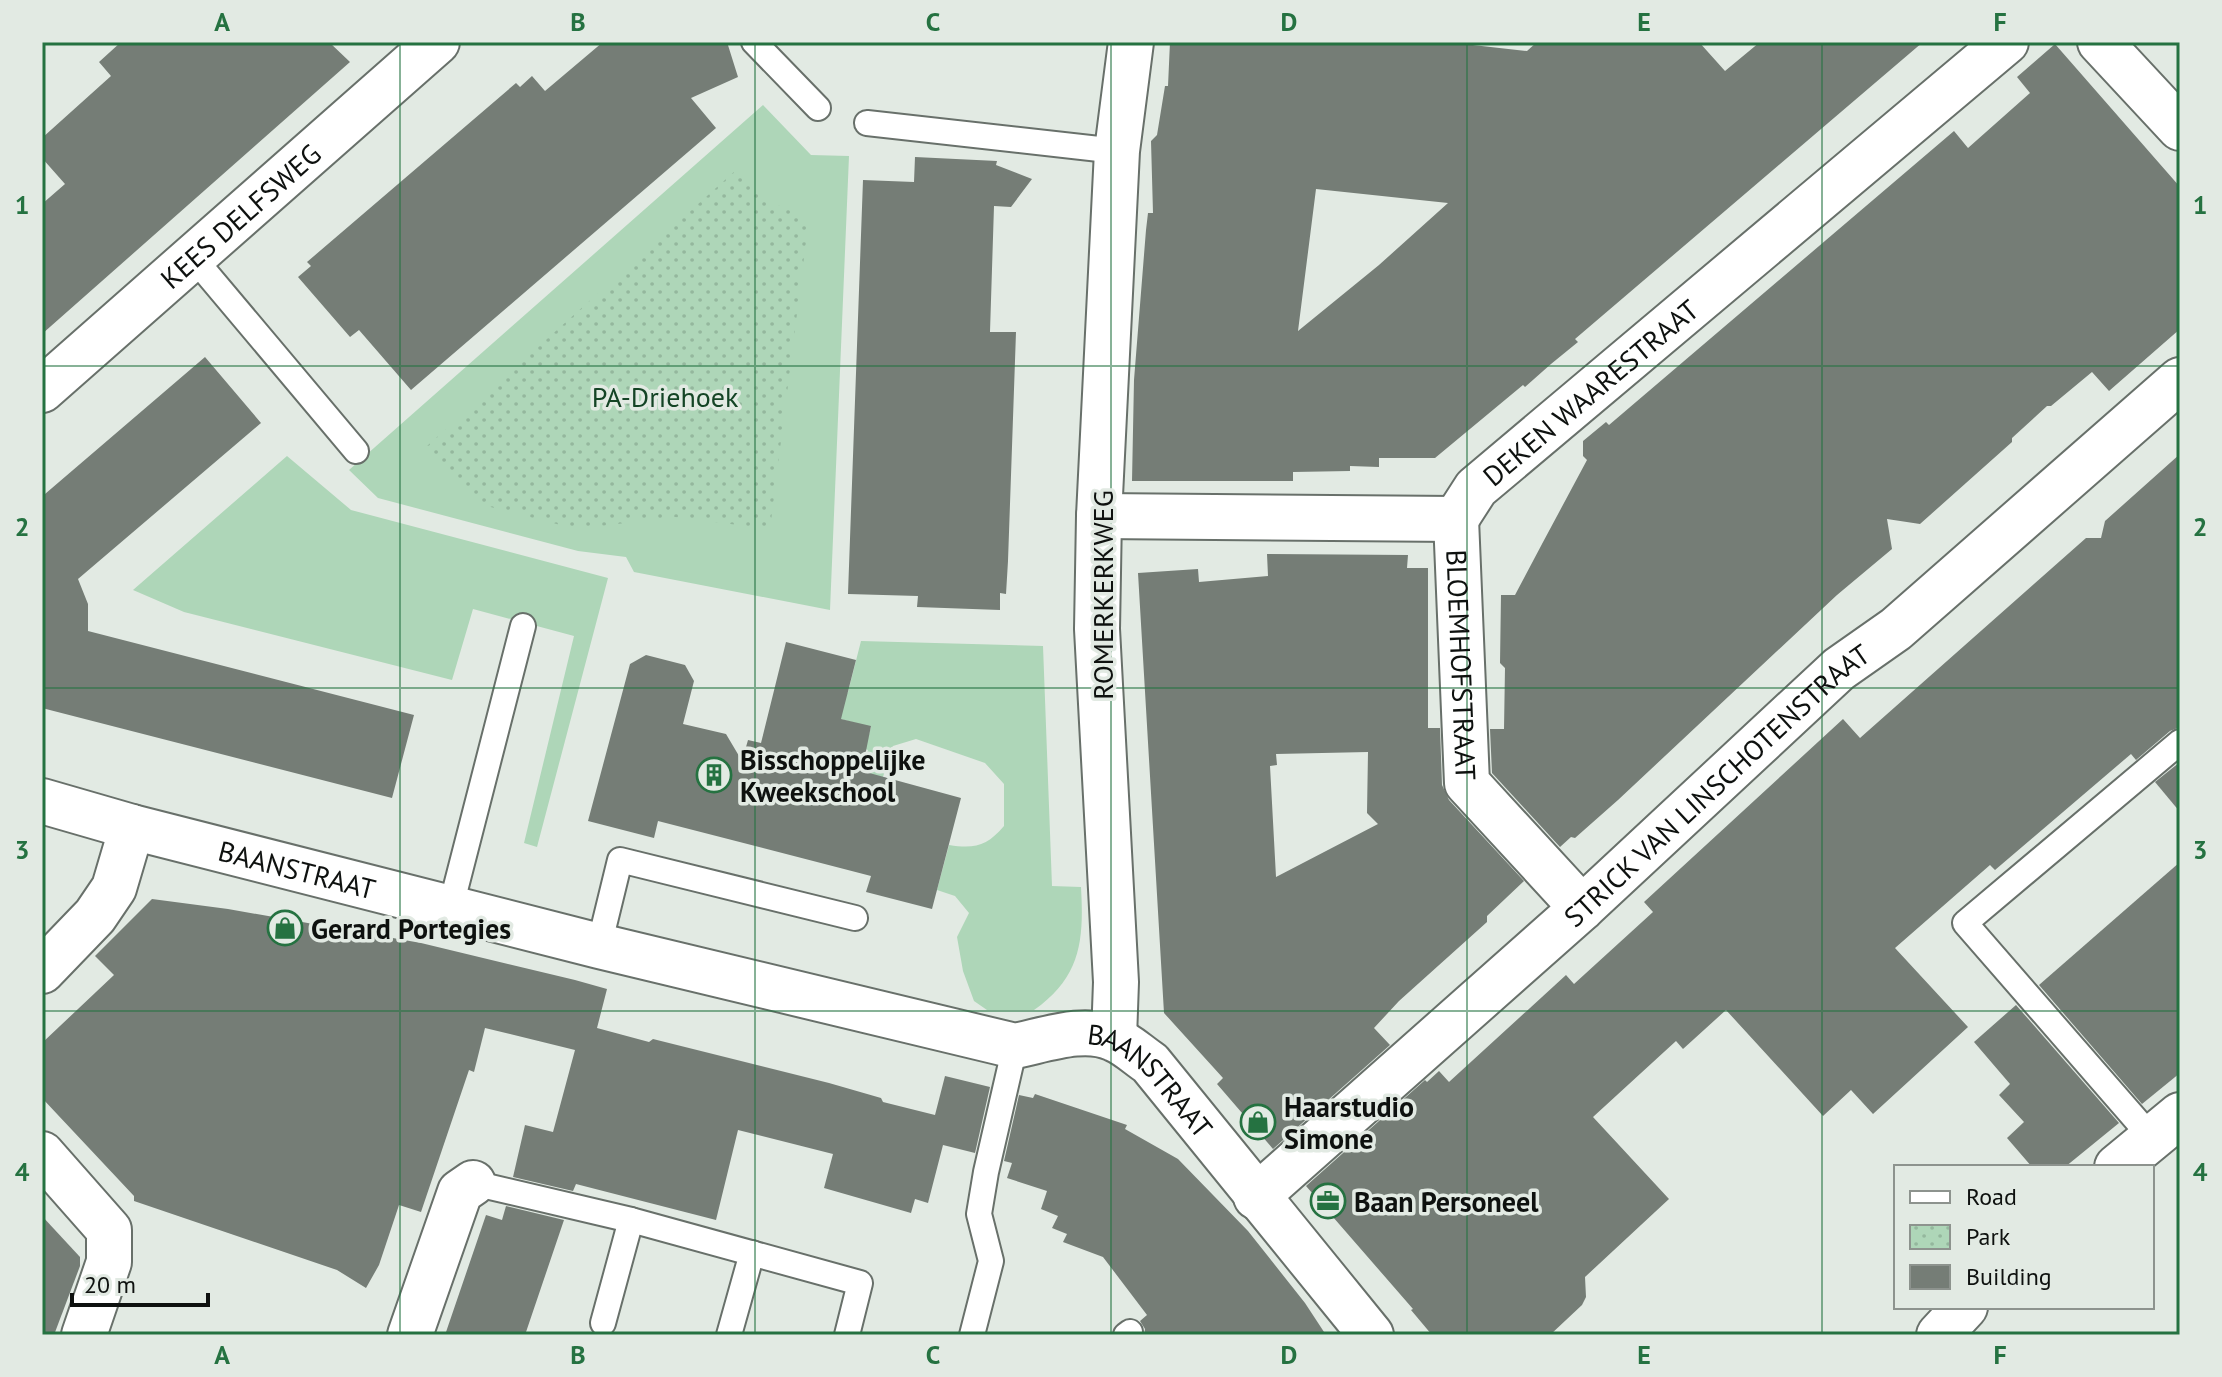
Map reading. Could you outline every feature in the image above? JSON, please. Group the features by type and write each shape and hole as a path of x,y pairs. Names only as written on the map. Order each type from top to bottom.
{"street":[{"name":"ROMERKERKWEG","path":"1114,1038 1116,982 1097,629 1099,516 1117,151 1131,42"},
{"name":"DEKEN WAARESTRAAT","path":"1456,519 1476,488 2006,42"},
{"path":"2100,42 2180,128"},
{"name":"KEES DELFSWEG","path":"42,390 192,256 408,50"},
{"name":"STRICK VAN LINSCHOTENSTRAAT","path":"1256,1197 1582,908 1839,669 1896,629 2180,380"},
{"path":"1099,516 1456,519"},
{"name":"BLOEMHOFSTRAAT","path":"1456,519 1467,783 1582,908"},
{"name":"BAANSTRAAT","path":"42,801 132,827 599,946 1015,1046 1074,1034 1092,1033 1114,1038 1150,1063 1371,1335"},
{"path":"42,971 95,916 114,888 132,827"},
{"path":"2119,1165 2166,1126"},
{"path":"42,1154 109,1230 109,1262 84,1335"},
{"path":"410,1335 460,1192 473,1183"},
{"path":"1939,1335 1963,1309"}],"lane":[{"path":"754,42 818,108"},
{"path":"867,123 1117,151"},
{"path":"192,256 356,451"},
{"path":"451,906 523,626"},
{"path":"2166,1126 1965,923 2180,742"},
{"path":"599,946 620,860 855,918"},
{"path":"972,1335 991,1261 979,1214 1015,1046"},
{"path":"473,1183 631,1220 860,1283 847,1335"},
{"path":"603,1323 631,1220"},
{"path":"729,1335 752,1253"}],"green space":[{"path":"763,105 811,155 849,156 830,610 634,572 626,557 578,551 378,498 349,470"},
{"name":"PA-Driehoek","path":"735,171 770,202 809,218 770,529 675,517 576,529 479,504 427,446"},
{"path":"287,456 351,510 608,578 537,847 524,843 574,636 473,609 452,680 184,612 133,590"},
{"path":"861,641 1043,646 1052,886 1081,887 1082,924 1070,971 1050,997 1034,1010 987,1010 974,1001 963,971 957,937 969,913 955,896 937,890 949,845 966,847 980,844 1004,826 1004,784 985,763 916,739 893,746 880,786 857,781 868,750 865,749 871,727 829,716 848,692"}],"building":[{"path":"121,42 329,42 350,62 42,334 42,204 65,184 42,158 42,138 111,76 99,62"},
{"path":"603,42 727,42 738,77 691,98 716,128 411,390 359,330 350,337 298,277 311,266 307,262 516,83 520,87 532,76 545,91"},
{"path":"1170,42 1464,42 1527,51 1537,42 1699,42 1725,71 1760,42 1923,42 1575,339 1578,342 1435,458 1379,458 1379,467 1350,466 1350,471 1293,472 1293,481 1132,481 1134,380 1146,230 1148,213 1153,213 1151,141 1157,135 1165,86 1168,86","holes":["1316,189 1448,203 1379,265 1298,331"]},
{"path":"2055,44 2180,187 2180,329 2109,391 2092,372 2051,406 2047,406 2012,438 2012,442 1920,524 1887,519 1892,549 1837,595 1618,800 1575,838 1571,837 1560,847 1492,773 1490,729 1504,729 1505,668 1500,663 1501,595 1515,595 1587,460 1583,456 1583,441 1606,422 1609,425 1954,131 1968,148 2030,93 2017,77"},
{"path":"915,157 997,161 996,165 1032,179 1011,207 994,206 990,332 1016,332 1008,561 1006,594 1000,593 1000,610 917,607 918,596 848,594 863,180 914,182"},
{"path":"205,357 261,423 78,579 88,604 88,631 414,715 392,798 42,708 42,493 45,494"},
{"path":"2180,454 2180,727 2170,731 2136,760 2131,754 1995,870 1990,865 1895,948 1968,1027 1873,1114 1851,1090 1823,1116 1726,1010 1683,1049 1676,1041 1593,1117 1669,1199 1585,1277 1586,1297 1582,1305 1550,1335 1432,1335 1306,1186 1425,1080 1427,1082 1439,1071 1449,1082 1566,975 1574,984 1653,912 1644,902 1843,719 1860,738 2086,538 2101,538 2105,521"},
{"path":"1267,554 1408,555 1407,568 1428,568 1428,728 1440,728 1442,785 1449,800 1524,881 1487,916 1487,922 1399,1001 1374,1028 1390,1045 1273,1149 1217,1084 1223,1078 1164,1013 1138,573 1198,569 1199,582 1268,576","holes":["1368,752 1367,813 1378,824 1276,877 1270,766 1277,765 1276,754"]},
{"name":"Bisschoppelijke Kweekschool","path":"786,642 856,660 841,719 871,726 862,771 961,798 932,909 866,892 871,876 658,821 654,838 588,821 630,664 646,655 685,665 694,681 683,724 726,734 742,761 748,740 761,743"},
{"path":"2180,762 2180,812 2155,782"},
{"path":"2180,862 2180,1073 2142,1104 2039,985"},
{"path":"152,899 421,943 575,980 607,989 597,1028 829,1083 881,1098 883,1102 935,1115 945,1076 990,1087 975,1153 943,1145 928,1203 915,1199 911,1213 824,1188 833,1154 738,1130 716,1220 576,1184 573,1191 513,1177 525,1125 553,1132 575,1050 485,1028 474,1072 469,1070 421,1212 399,1205 379,1265 366,1288 337,1270 134,1201 134,1196 42,1098 42,1043 114,975 95,956"},
{"path":"2016,1005 2119,1123 2067,1165 2030,1165 2007,1138 2024,1122 1999,1095 2010,1084 1974,1042"},
{"path":"1035,1094 1127,1125 1125,1129 1178,1159 1248,1231 1305,1303 1326,1335 1144,1335 1145,1329 1140,1321 1147,1315 1103,1257 1063,1242 1067,1234 1052,1228 1058,1216 1041,1209 1047,1191 1007,1178 1012,1163 1004,1161 1019,1095 1033,1098"},
{"path":"506,1206 564,1220 525,1335 445,1335 486,1215 502,1220"},
{"path":"42,1216 80,1257 80,1266 54,1335 42,1335"}],"place":[{"name":"Bisschoppelijke Kweekschool","path":"714,775"},
{"name":"Gerard Portegies","path":"285,928"},
{"name":"Haarstudio Simone","path":"1258,1122"},
{"name":"Baan Personeel","path":"1328,1201"}]}
